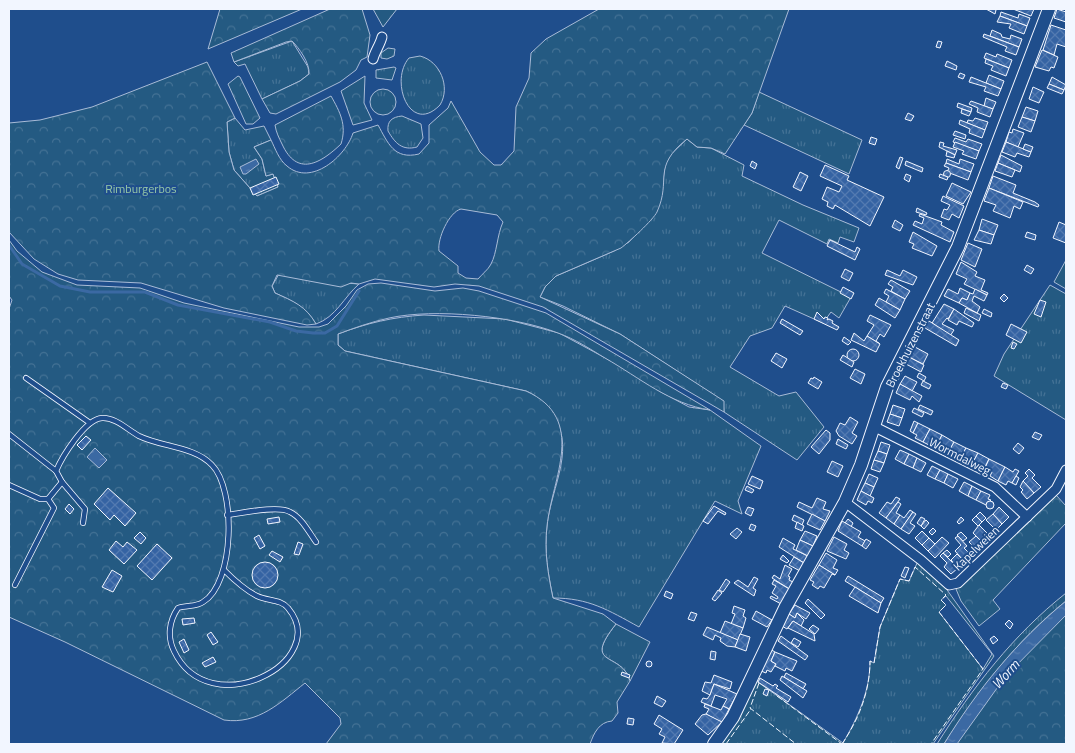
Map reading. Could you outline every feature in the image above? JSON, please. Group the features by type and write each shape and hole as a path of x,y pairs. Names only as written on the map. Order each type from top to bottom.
{"street":[{"name":"Broekhuizenstraat","path":"714,744 727,726 784,608 845,502 875,427 887,387 953,259 1049,9"},
{"path":"373,60 376,46 381,42 382,37"},
{"name":"Wormdalweg","path":"875,427 995,487 1027,517"},
{"name":"Kapelweien","path":"845,502 921,560 949,585 958,583 1027,517 1056,488 1066,470"}],"lane":[{"path":"26,378 90,423"},
{"path":"56,471 60,460 90,423 101,418 113,420 140,437 194,454 212,464 221,478 227,515 229,545 224,570 209,597 203,603 178,608 170,623 170,643 184,666 196,675 210,683 227,686 242,685 270,674 281,664 292,651 298,635 298,624 287,606 278,601 255,595 224,570"},
{"path":"9,434 56,471 62,482 85,509 83,523"},
{"path":"48,499 62,482"},
{"path":"9,485 40,499 48,499"},
{"path":"15,585 54,508 48,499"},
{"path":"227,515 278,510 289,511 298,518 316,542"}],"green space":[{"path":"220,9 302,9 208,49"},
{"path":"330,9 362,9 370,35 367,57 361,60 356,70 340,82 276,114 270,113 262,99 300,81 309,74 308,65 301,52 292,41 234,62 231,53"},
{"path":"373,9 397,9 383,27"},
{"name":"Rimburgerbos","path":"599,9 789,9 752,113 725,154 711,148 697,147 687,139 669,158 664,174 661,201 657,212 651,220 621,248 556,276 545,287 540,297 620,334 724,401 724,412 543,307 479,286 455,284 434,287 375,279 359,284 351,283 341,287 277,275 272,286 275,293 303,308 308,313 316,324 307,325 224,308 141,283 78,280 58,274 34,259 9,232 9,123 40,120 92,107 207,62 235,118 227,122 229,152 234,170 257,196 278,187 273,174 266,176 262,159 254,147 271,140 277,154 287,166 296,172 306,173 317,171 335,159 343,151 353,133 378,125 389,144 398,152 403,155 419,154 429,143 429,125 448,108 451,101 480,152 494,165 501,165 514,151 516,107 529,78 531,53 546,39","holes":["461,209 497,215 503,222 491,264 478,279 466,278 458,273 458,266 439,251 442,233 448,220"]},
{"path":"292,41 308,67 309,74 300,81 262,99 245,64 238,66 234,62"},
{"path":"388,48 395,49 394,56 387,59 381,58 381,53"},
{"path":"420,56 433,63 438,69 444,83 444,90 440,105 429,113 420,114 412,110 406,102 402,91 401,79 403,68 409,58"},
{"path":"396,68 392,80 376,78 376,70"},
{"path":"238,76 260,118 253,124 246,124 228,84"},
{"path":"365,76 364,103 372,120 353,125 341,91"},
{"path":"383,89 392,93 396,102 392,111 383,115 374,111 370,102 374,93"},
{"path":"759,92 862,140 849,174 744,125 752,113"},
{"path":"331,96 340,113 343,125 341,144 325,157 309,164 295,161 282,144 275,125"},
{"path":"402,116 421,124 423,138 417,147 403,147 393,139 388,131 388,125 391,120"},
{"path":"235,118 245,130 264,126 271,140 254,147 262,159 266,176 273,174 278,187 257,196 234,170 229,152 227,122"},
{"path":"687,139 697,147 711,148 744,165 742,176 803,205 859,228 854,242 840,237 838,243 829,239 827,244 779,220 762,253 851,297 839,318 831,312 823,323 785,306 772,328 750,336 730,367 779,396 796,392 824,427 797,460 724,412 723,401 620,334 540,297 545,287 556,276 614,251 629,242 646,223 661,196 665,165 669,156"},
{"path":"9,240 17,251 42,272 77,285 140,288 184,303 299,327 319,327 328,324 346,306 357,290 368,284 381,283 435,291 463,288 479,291 546,313 710,410 695,407 668,396 570,338 520,322 474,315 408,315 376,321 338,334 338,345 345,351 526,391 545,403 556,417 561,433 562,451 546,535 546,553 553,598 603,614 616,624 606,638 602,647 603,653 626,672 630,681 617,702 618,713 612,721 600,726 590,744 326,744 341,724 340,718 305,683 278,704 258,716 236,721 224,720 65,642 9,617 9,309 12,300 9,296"},
{"path":"1066,260 1066,289 1054,282"},
{"path":"279,274 308,280 359,284 329,317 316,324 308,313 298,305 275,293 272,286"},
{"path":"1050,285 1066,294 1066,420 994,376 1004,354"},
{"path":"424,315 505,319 559,333 624,368 661,392 689,407 710,410 761,446 738,501 742,514 715,501 639,627 598,606 577,600 553,598 547,562 546,535 549,511 561,466 563,452 562,437 558,423 549,410 533,394 345,351 338,345 338,334 349,330 391,319"},
{"path":"1056,495 1066,506 1066,523 993,600 1000,609 979,626 961,601 956,589"},
{"path":"918,561 945,587 994,656 933,744 719,744 755,680 843,743 858,714 865,693 870,661 874,663 880,627 900,579 909,581","holes":["946,596 992,654 983,669 939,612 946,605 941,600"]},
{"path":"1066,593 1066,601 1014,650 984,686 944,744 937,744 965,702 1011,644"},
{"path":"1066,606 1066,744 950,744 967,717"},
{"path":"616,624 650,642 630,681 626,672 603,653 602,647 606,638"}],"water":[{"path":"256,159 259,164 246,174 243,174 240,167"},
{"path":"95,448 107,460 99,468 87,457"},
{"name":"Worm","path":"1066,601 1066,615 1005,677 957,744 944,744 970,704 999,667 1048,616"}],"building":[{"path":"986,9 996,10 995,14"},
{"path":"1013,9 1034,9 1031,16"},
{"path":"1057,9 1066,12 1066,22 1054,18"},
{"path":"1001,12 1018,18 1019,14 1030,18 1027,26 1000,16"},
{"path":"1000,16 1027,26 1024,34 1009,28 1011,24 997,22"},
{"path":"1051,25 1066,30 1066,47 1057,44 1054,55 1043,50"},
{"path":"992,30 1001,34 1002,37 1010,39 1011,35 1022,39 1019,47 990,36"},
{"path":"984,34 1019,47 1016,55 1005,51 1007,47 983,37"},
{"path":"938,41 942,42 940,48 936,47"},
{"path":"1042,50 1058,57 1054,68 1051,67 1049,71 1035,67"},
{"path":"986,53 996,57 997,54 1012,60 1009,68 984,58"},
{"path":"986,59 1009,68 1006,76 991,70 993,66 985,63"},
{"path":"947,61 957,66 956,70 945,66"},
{"path":"960,73 965,75 963,79 958,77"},
{"path":"989,75 1004,81 1001,89 986,83"},
{"path":"971,77 1001,89 998,96 984,91 986,87 969,82"},
{"path":"1052,77 1066,85 1064,90 1049,84"},
{"path":"1049,84 1064,90 1062,94 1047,88"},
{"path":"1033,87 1044,92 1039,103 1029,99"},
{"path":"986,98 996,102 993,109 984,106"},
{"path":"971,101 993,109 990,117 977,112 978,108 969,104"},
{"path":"958,103 972,108 971,112 957,107"},
{"path":"1026,107 1038,111 1035,121 1022,117"},
{"path":"962,109 971,112 969,116 961,113"},
{"path":"908,113 914,116 911,121 905,119"},
{"path":"1022,117 1035,121 1031,132 1018,127"},
{"path":"975,118 988,122 985,130 967,123 968,120 973,121"},
{"path":"960,120 985,130 982,138 969,133 970,129 959,124"},
{"path":"1013,129 1024,133 1018,147 1006,142 1009,132 1012,133"},
{"path":"955,131 966,135 965,139 953,135"},
{"path":"871,137 877,139 875,145 869,143"},
{"path":"955,138 966,142 968,139 982,144 979,151 953,142"},
{"path":"940,142 944,143 943,146 957,150 955,155 939,147"},
{"path":"955,142 979,151 976,159 962,154 964,151 953,147"},
{"path":"1006,142 1031,152 1029,157 1017,153 1015,157 1002,152"},
{"path":"1025,144 1033,147 1031,152 1023,149"},
{"path":"947,151 955,155 954,158 946,156"},
{"path":"1001,155 1022,166 1020,172 998,163"},
{"path":"900,157 903,158 899,169 896,167"},
{"path":"947,159 959,164 960,159 974,164 971,172 946,163"},
{"path":"752,161 757,164 755,169 750,166"},
{"path":"906,161 923,168 922,172 905,165"},
{"path":"946,163 971,172 968,180 947,172 949,168 944,166"},
{"path":"998,163 1015,170 1012,177 995,171"},
{"path":"825,165 849,176 847,180 884,197 870,226 835,205 833,209 827,206 828,202 822,199 827,187 839,192 842,186 820,176"},
{"path":"947,171 950,174 947,177 944,174"},
{"path":"800,172 808,176 801,191 793,187"},
{"path":"906,174 911,176 909,182 904,179"},
{"path":"940,174 948,177 947,180 939,177"},
{"path":"993,176 1016,185 1013,193 1035,202 1039,205 1038,207 989,188"},
{"path":"276,177 279,184 253,195 250,188"},
{"path":"952,183 971,192 963,204 946,196"},
{"path":"989,188 1023,202 1020,209 1014,206 1010,218 993,211 996,205 984,201"},
{"path":"943,196 964,206 959,218 952,214 949,220 941,217 944,209 947,210 950,205 941,201"},
{"path":"917,208 927,213 926,215 916,212"},
{"path":"920,214 942,222 941,225 954,232 950,242 913,225 915,221 922,224 924,218 919,216"},
{"path":"982,219 998,225 994,235 979,230"},
{"path":"895,220 903,225 900,231 892,227"},
{"path":"1059,222 1066,225 1066,243 1053,238"},
{"path":"979,230 994,235 991,244 974,240"},
{"path":"913,232 937,246 932,256 912,248 914,244 909,242"},
{"path":"1027,232 1036,235 1035,240 1025,237"},
{"path":"830,240 855,252 857,247 860,249 855,260 827,246"},
{"path":"968,243 982,249 975,267 961,260"},
{"path":"961,262 977,272 975,276 985,280 981,290 988,293 987,295 964,284 967,279 956,274"},
{"path":"1027,265 1034,269 1031,274 1024,270"},
{"path":"845,269 853,273 849,281 841,277"},
{"path":"887,270 900,276 903,270 917,277 913,285 885,275"},
{"path":"891,280 910,291 905,299 891,291 893,287 888,284"},
{"path":"843,287 854,293 851,299 840,293"},
{"path":"960,288 970,293 967,300 962,298 959,303 944,296 948,289 958,294"},
{"path":"886,289 905,299 900,310 886,302 889,296 884,293"},
{"path":"975,289 987,295 984,301 974,296 972,301 980,307 977,313 959,303 962,298 967,300 970,293 973,294"},
{"path":"1004,294 1008,298 1004,302 1000,298"},
{"path":"879,298 900,310 895,318 875,305"},
{"path":"1040,300 1046,302 1041,317 1034,314"},
{"path":"944,304 954,309 948,319 942,324 954,330 950,336 932,323"},
{"path":"966,308 981,315 979,321 964,313"},
{"path":"954,309 974,323 972,327 959,321 957,325 948,320"},
{"path":"984,309 992,313 991,317 982,313"},
{"path":"817,312 824,319 825,317 828,318 827,320 833,321 832,323 839,327 837,330 814,319"},
{"path":"870,315 891,325 884,337 880,334 876,341 880,344 867,336 874,325 867,321"},
{"path":"782,319 803,331 800,335 780,323"},
{"path":"929,321 959,340 956,346 925,328"},
{"path":"1011,324 1027,332 1021,343 1006,335"},
{"path":"854,333 864,341 867,336 880,344 876,352 851,340"},
{"path":"844,337 851,342 848,345 842,341"},
{"path":"1013,342 1017,344 1014,349 1011,348"},
{"path":"915,347 928,354 923,364 909,357"},
{"path":"855,349 858,350 858,360 851,361 848,360 847,353 848,350"},
{"path":"776,353 787,359 782,368 771,361"},
{"path":"843,355 854,362 852,367 840,360"},
{"path":"909,357 924,365 921,372 906,364"},
{"path":"855,369 865,374 861,384 850,378"},
{"path":"919,373 926,377 924,381 917,377"},
{"path":"905,376 917,382 912,391 900,384"},
{"path":"814,377 822,382 818,389 808,383"},
{"path":"923,381 931,385 929,389 921,385"},
{"path":"1003,383 1008,385 1006,389 1001,387"},
{"path":"900,384 922,396 919,402 912,396 910,400 896,393"},
{"path":"893,405 905,409 902,418 890,414"},
{"path":"920,405 933,411 931,415 918,409"},
{"path":"914,408 924,413 922,417 912,412"},
{"path":"890,414 902,418 899,426 887,422"},
{"path":"850,417 858,422 852,433 857,436 852,444 839,436 836,431 840,423 845,425"},
{"path":"914,421 918,423 913,433 910,431"},
{"path":"918,423 930,429 923,442 915,438 917,435 913,433"},
{"path":"930,429 942,435 937,445 933,443 931,446 923,442"},
{"path":"826,430 830,433 830,440 819,454 811,447"},
{"path":"1035,432 1042,435 1039,440 1032,437"},
{"path":"942,435 954,442 947,455 939,450 941,447 937,445"},
{"path":"86,436 91,440 82,450 77,445"},
{"path":"838,439 848,445 846,449 836,444"},
{"path":"881,442 890,445 887,454 878,451"},
{"path":"954,442 966,448 961,457 957,455 955,459 947,455"},
{"path":"1018,443 1024,448 1019,454 1013,449"},
{"path":"966,448 978,453 971,466 963,462 964,459 961,457"},
{"path":"900,450 909,454 904,464 895,459"},
{"path":"878,451 887,454 884,463 874,460"},
{"path":"978,453 989,459 984,469 981,467 979,471 971,466"},
{"path":"909,454 917,458 913,468 904,464"},
{"path":"917,458 926,463 921,472 913,468"},
{"path":"989,459 1005,467 998,481 990,476 992,472 985,468"},
{"path":"874,460 884,463 880,472 871,469"},
{"path":"832,461 843,466 838,477 827,472"},
{"path":"932,466 940,470 935,479 927,475"},
{"path":"1005,467 1013,472 1015,469 1019,471 1012,483 1008,481 1006,485 998,481"},
{"path":"1029,469 1035,475 1032,478 1041,487 1034,493 1023,481 1028,476 1025,473"},
{"path":"940,470 948,474 944,483 935,479"},
{"path":"869,474 878,478 874,487 865,483"},
{"path":"948,474 958,479 953,488 944,483"},
{"path":"752,476 763,481 760,489 748,484"},
{"path":"1016,476 1019,478 1016,485 1012,483"},
{"path":"1023,481 1034,493 1027,499 1021,492 1023,490 1020,487"},
{"path":"964,482 972,486 968,496 959,491"},
{"path":"865,483 874,487 870,496 861,491"},
{"path":"747,486 754,490 752,493 745,490"},
{"path":"972,486 981,491 976,500 968,496"},
{"path":"108,488 136,513 125,526 114,515 110,520 94,504"},
{"path":"861,491 874,498 872,503 868,501 866,505 857,500"},
{"path":"981,491 990,495 988,499 991,500 986,505 976,500"},
{"path":"896,497 900,499 886,518 879,513 887,502 891,504"},
{"path":"817,498 826,502 823,509 830,511 825,521 797,507 799,502 812,508"},
{"path":"990,501 994,505 990,509 986,505"},
{"path":"898,502 901,504 896,513 900,515 894,524 886,518"},
{"path":"69,504 74,509 70,514 65,509"},
{"path":"714,506 726,513 725,515 718,511 708,524 703,521"},
{"path":"748,507 754,509 751,516 745,513"},
{"path":"999,507 1009,517 1002,524 993,514"},
{"path":"910,510 913,512 901,529 894,524 900,515 904,518"},
{"path":"913,512 916,514 910,523 915,526 909,534 901,529"},
{"path":"980,512 986,518 982,522 976,516"},
{"path":"812,514 825,521 820,530 807,524"},
{"path":"993,514 1002,524 996,530 986,520"},
{"path":"794,515 804,520 802,525 792,520"},
{"path":"976,516 982,522 978,526 972,520"},
{"path":"279,517 280,522 268,524 267,519"},
{"path":"921,517 925,519 921,526 917,523"},
{"path":"961,517 964,520 959,524 957,522"},
{"path":"848,519 853,523 851,527 845,523"},
{"path":"926,520 929,523 924,529 921,526"},
{"path":"842,521 861,532 858,537 865,541 862,546 838,531"},
{"path":"797,522 804,526 802,531 795,528"},
{"path":"751,524 756,526 754,531 749,529"},
{"path":"979,525 990,536 983,543 973,533"},
{"path":"737,528 742,532 736,539 730,534"},
{"path":"933,528 936,531 932,535 929,532"},
{"path":"805,531 817,536 813,546 800,540"},
{"path":"922,531 929,538 922,545 915,538"},
{"path":"140,532 146,538 141,544 134,538"},
{"path":"961,532 967,538 963,541 957,535"},
{"path":"259,535 265,546 260,549 254,538"},
{"path":"958,536 967,546 964,548 971,555 964,561 955,551 961,545 955,538"},
{"path":"976,536 983,543 976,549 969,542"},
{"path":"834,537 847,544 844,550 849,553 846,559 827,551"},
{"path":"942,537 949,543 935,558 928,551"},
{"path":"783,538 795,545 793,549 808,556 804,563 779,547"},
{"path":"929,538 935,544 928,551 922,545"},
{"path":"866,539 871,542 866,549 862,546"},
{"path":"800,540 813,546 808,556 796,550"},
{"path":"116,541 123,547 127,542 137,550 124,564 109,550"},
{"path":"298,542 303,544 299,555 294,554"},
{"path":"157,544 172,558 152,580 137,566"},
{"path":"947,550 951,554 948,557 943,553"},
{"path":"272,551 283,557 280,562 269,555"},
{"path":"826,553 837,560 833,568 838,570 835,575 819,565"},
{"path":"943,553 958,568 951,574 944,567 947,563 940,556"},
{"path":"957,554 964,561 958,568 951,560"},
{"path":"783,555 789,561 787,563 780,559"},
{"path":"794,557 804,563 800,571 789,565"},
{"path":"265,562 274,566 278,575 274,584 265,588 256,584 252,575 256,566"},
{"path":"785,565 792,569 788,576 790,577 789,580 795,583 791,590 772,578 774,575 780,579"},
{"path":"819,565 835,575 832,574 824,588 820,586 818,589 812,585 814,582 810,580"},
{"path":"905,567 909,568 905,578 901,576"},
{"path":"112,570 122,576 113,592 102,587"},
{"path":"848,576 884,598 881,603 845,581"},
{"path":"754,577 758,579 753,588 756,590 754,596 734,583 738,580 748,587"},
{"path":"726,579 730,582 723,592 719,590"},
{"path":"774,580 791,590 783,605 770,598 771,596 777,599 778,597 772,593 776,586 772,584"},
{"path":"855,587 881,603 878,613 849,596"},
{"path":"718,590 722,593 715,601 712,599"},
{"path":"666,591 673,594 671,599 664,596"},
{"path":"808,599 825,615 821,619 805,603"},
{"path":"795,605 810,613 806,619 797,613 795,618 789,614"},
{"path":"734,606 745,610 743,616 746,618 743,628 731,624 735,614 732,613"},
{"path":"756,611 772,620 767,627 752,619"},
{"path":"691,612 697,614 694,621 688,619"},
{"path":"797,613 804,620 801,626 793,621 787,629 782,626 789,614 795,618"},
{"path":"194,618 195,623 183,625 182,619"},
{"path":"1009,620 1013,624 1010,629 1005,624"},
{"path":"725,621 743,628 738,640 720,633"},
{"path":"793,621 814,634 815,641 788,628"},
{"path":"813,625 819,629 815,634 809,629"},
{"path":"707,627 738,640 735,647 727,646 720,641 721,638 715,635 713,640 703,635"},
{"path":"211,632 218,642 213,645 207,635"},
{"path":"740,634 750,637 746,651 735,647"},
{"path":"781,636 808,656 805,660 778,641"},
{"path":"994,636 998,640 993,644 990,639"},
{"path":"794,638 801,642 798,647 791,643"},
{"path":"184,639 189,650 184,653 179,642"},
{"path":"770,649 775,652 771,661 776,664 771,672 767,670 766,673 761,671"},
{"path":"711,651 716,652 715,660 710,659"},
{"path":"775,652 797,661 792,671 786,668 785,671 775,666 776,664 771,661"},
{"path":"213,657 216,662 205,667 202,663"},
{"path":"649,661 652,664 649,667 646,664"},
{"path":"622,672 630,675 629,678 621,675"},
{"path":"786,673 806,684 803,689 784,677"},
{"path":"714,675 732,682 730,689 714,684 710,695 702,691 705,682 711,683"},
{"path":"782,676 807,691 803,698 780,680"},
{"path":"760,678 773,686 775,684 778,686 776,688 791,697 788,702 758,682"},
{"path":"714,684 737,694 729,709 723,706 727,699 715,695 711,706 701,702 703,698 707,699 710,695"},
{"path":"765,689 769,690 767,696 763,694"},
{"path":"657,696 666,701 662,707 654,703"},
{"path":"705,704 721,710 723,706 729,709 722,723 706,714 709,709 704,707"},
{"path":"706,714 722,722 708,735 695,724 702,715"},
{"path":"659,715 683,730 674,744 662,743 665,737 659,734 662,729 654,724"},
{"path":"628,718 634,719 633,725 627,724"}],"waterway":[{"path":"9,245 22,264 60,286 90,292 145,292 178,305 270,322 296,331 325,333 337,326 359,291"}],"fence":[{"path":"842,744 854,725 866,694 870,661 874,663 880,627 900,579 909,581 915,567 946,595 941,600 946,605 939,612 983,669 931,744"},
{"path":"759,683 750,708 796,744"},
{"path":"777,696 842,744"},
{"path":"726,744 751,709"}]}
